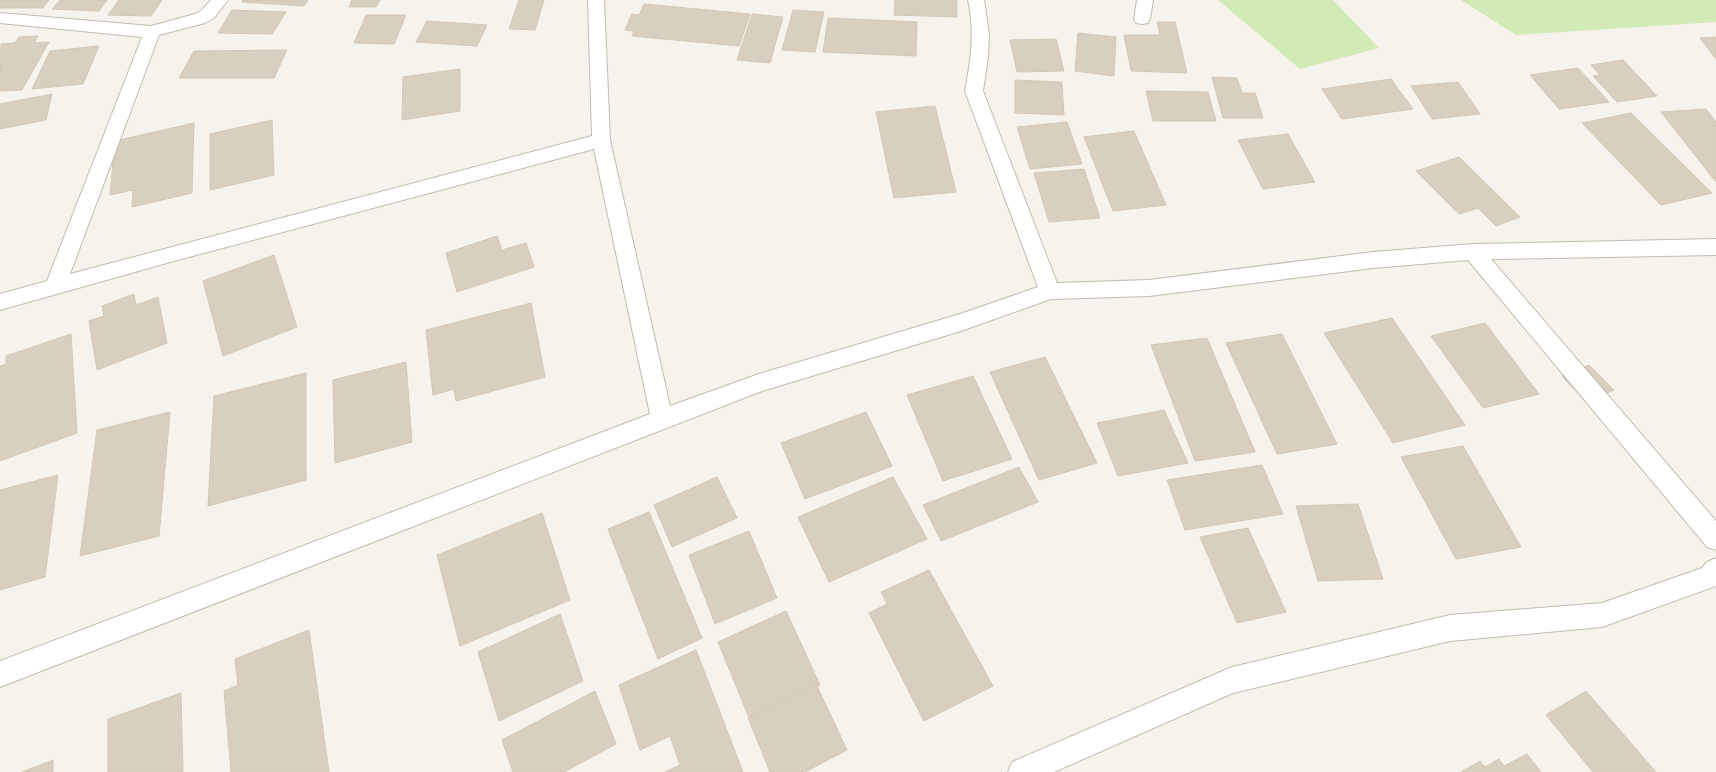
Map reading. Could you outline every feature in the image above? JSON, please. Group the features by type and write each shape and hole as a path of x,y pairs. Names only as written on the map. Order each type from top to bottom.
{"street":[{"path":"0,18 152,32 187,20 199,20 208,14 220,0"},
{"path":"596,0 601,140 662,419"},
{"path":"976,0 981,17 979,64 974,91 1050,291"},
{"path":"1142,19 1145,0"},
{"path":"55,286 152,32"},
{"path":"0,302 601,140"},
{"path":"0,674 759,383 961,322 1050,291 1149,288 1373,260 1473,252 1716,247"},
{"path":"1473,252 1716,539"},
{"path":"1022,772 1232,680 1450,628 1602,615 1710,576 1716,570"}],"green space":[{"path":"1218,0 1333,0 1379,48 1300,69"},
{"path":"1461,0 1716,0 1716,22 1516,35"}],"building":[{"path":"0,0 49,0 43,8 0,8"},
{"path":"60,0 107,0 99,11 52,9"},
{"path":"119,0 162,0 151,16 108,15"},
{"path":"243,0 308,0 304,6 242,2"},
{"path":"352,0 380,0 376,7 349,7"},
{"path":"519,0 544,0 535,30 509,29"},
{"path":"895,0 957,0 957,17 894,15"},
{"path":"644,4 750,14 739,46 632,36 634,31 625,30 632,14 639,15"},
{"path":"232,10 286,12 272,34 218,33"},
{"path":"793,10 824,12 815,52 782,50"},
{"path":"752,14 783,17 770,63 737,60"},
{"path":"366,15 406,15 394,44 354,43"},
{"path":"828,18 917,22 916,56 823,52"},
{"path":"427,21 487,25 477,46 416,42"},
{"path":"1157,22 1175,22 1187,73 1131,71 1124,35 1160,35"},
{"path":"1078,33 1116,37 1114,76 1075,71"},
{"path":"38,36 34,43 49,42 22,90 0,91 1,44 15,43 19,37"},
{"path":"1716,37 1716,59 1700,38"},
{"path":"1056,39 1064,71 1017,72 1010,40"},
{"path":"99,46 83,84 32,89 50,51"},
{"path":"287,50 274,78 179,78 194,51"},
{"path":"1623,60 1657,96 1617,102 1593,76 1600,75 1591,65"},
{"path":"1578,68 1609,102 1559,109 1530,75"},
{"path":"460,69 460,111 402,120 403,77"},
{"path":"1212,77 1237,78 1242,93 1255,93 1263,118 1223,118"},
{"path":"1391,79 1413,109 1342,119 1322,89"},
{"path":"1015,80 1062,82 1064,115 1015,113"},
{"path":"1458,82 1480,114 1432,119 1411,86"},
{"path":"1146,91 1208,92 1216,121 1153,121"},
{"path":"52,94 46,120 0,129 0,104"},
{"path":"935,106 956,192 894,198 876,112"},
{"path":"1706,109 1716,122 1716,182 1661,112"},
{"path":"1631,113 1712,193 1661,205 1582,123"},
{"path":"272,120 274,175 210,190 210,134"},
{"path":"1067,122 1082,164 1030,169 1017,127"},
{"path":"194,123 192,193 132,207 133,190 110,195 115,141"},
{"path":"1134,131 1166,205 1113,211 1084,137"},
{"path":"1288,134 1315,182 1263,189 1238,140"},
{"path":"1459,157 1520,217 1496,226 1478,208 1459,214 1416,171"},
{"path":"1084,169 1100,218 1049,222 1034,173"},
{"path":"497,236 502,250 526,243 534,267 457,292 446,253"},
{"path":"274,255 297,327 223,356 203,281"},
{"path":"134,294 136,305 158,297 167,343 97,370 89,321 104,316 102,306"},
{"path":"531,303 545,377 456,401 454,389 433,395 426,330"},
{"path":"1392,318 1465,425 1393,443 1324,333"},
{"path":"1485,323 1539,394 1483,408 1431,336"},
{"path":"71,334 77,433 0,461 0,366 6,364 6,356"},
{"path":"1282,334 1337,444 1277,454 1226,343"},
{"path":"1207,338 1255,452 1195,461 1151,345"},
{"path":"1045,357 1097,463 1039,480 990,372"},
{"path":"406,362 412,442 335,463 333,380"},
{"path":"1589,365 1614,390 1586,402 1562,376"},
{"path":"306,373 306,480 208,506 214,396"},
{"path":"973,376 1012,459 943,481 907,395"},
{"path":"1164,410 1188,463 1118,476 1097,423"},
{"path":"170,412 159,536 80,556 97,430"},
{"path":"866,412 892,466 805,499 781,443"},
{"path":"1463,446 1521,547 1456,559 1401,457"},
{"path":"1262,465 1283,514 1185,530 1167,480"},
{"path":"1019,467 1038,502 941,541 923,505"},
{"path":"58,475 45,577 0,590 0,490"},
{"path":"717,477 737,518 672,547 654,505"},
{"path":"893,477 927,539 829,582 798,517"},
{"path":"1358,504 1383,579 1318,581 1296,506"},
{"path":"649,512 702,638 658,659 608,529"},
{"path":"542,513 570,600 460,646 437,555"},
{"path":"1248,528 1286,612 1237,623 1200,537"},
{"path":"749,531 777,598 715,624 689,555"},
{"path":"929,570 993,686 924,721 869,613 887,604 881,592"},
{"path":"786,611 820,685 750,720 718,642"},
{"path":"560,614 583,681 499,721 478,652"},
{"path":"309,630 329,772 231,772 224,691 238,685 235,659"},
{"path":"696,650 743,772 665,772 680,765 670,736 640,750 619,685"},
{"path":"816,684 847,750 805,772 770,772 748,718"},
{"path":"595,691 616,744 564,772 513,772 502,740"},
{"path":"1586,691 1656,772 1593,772 1546,715"},
{"path":"181,693 183,772 108,772 108,719"},
{"path":"1527,754 1541,772 1461,772 1480,761 1485,767 1499,759 1504,766"},
{"path":"53,760 53,772 22,772"}]}
